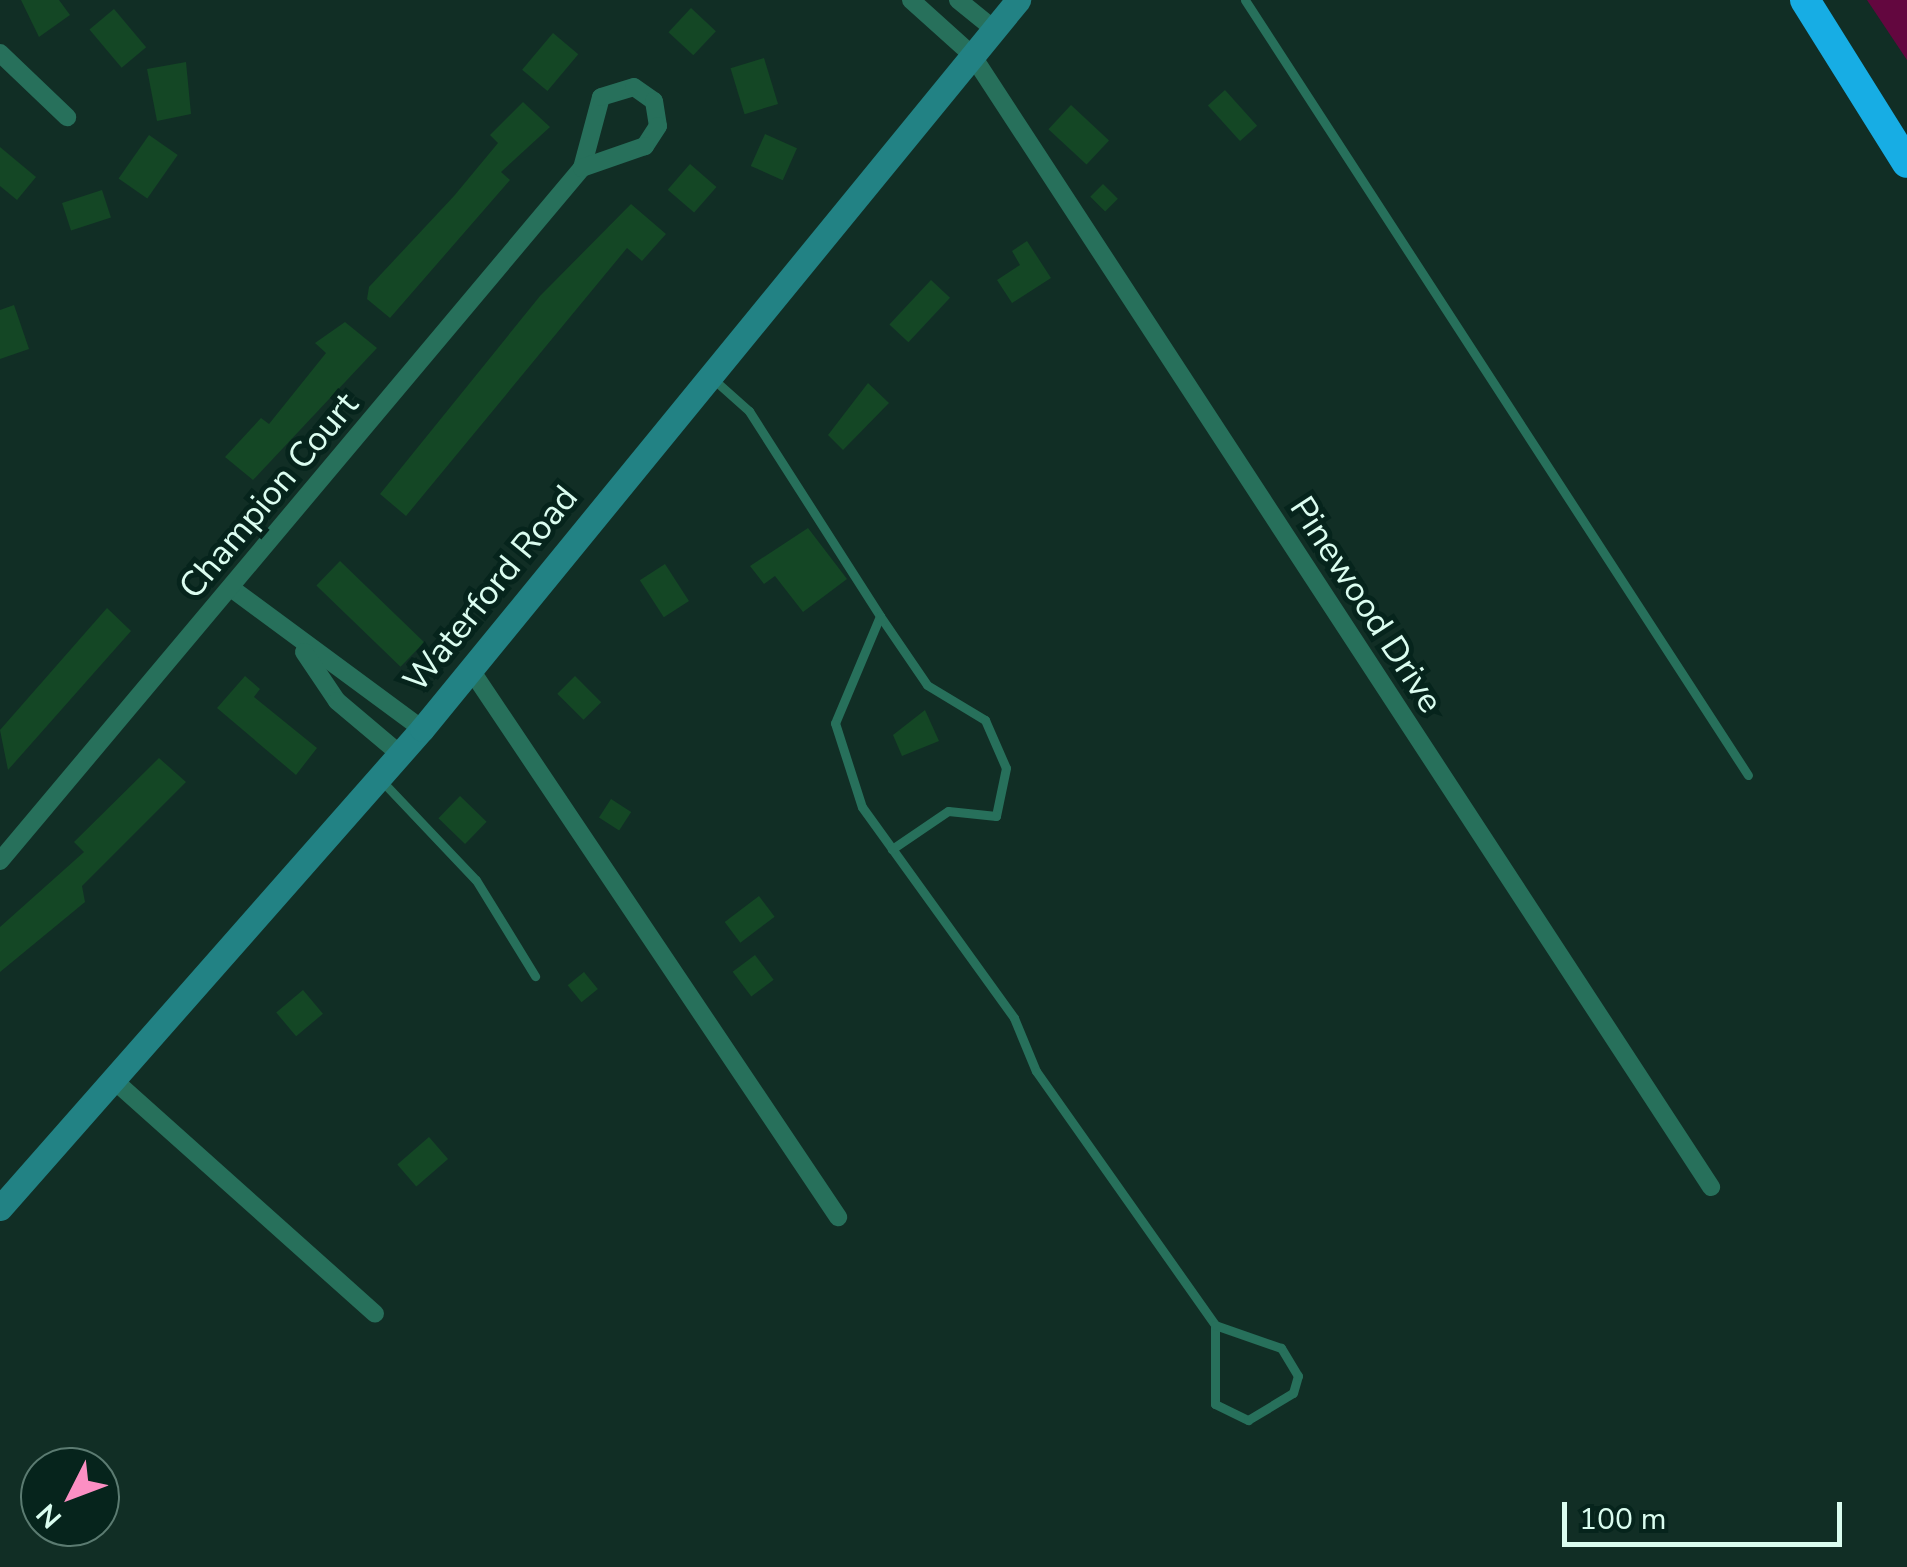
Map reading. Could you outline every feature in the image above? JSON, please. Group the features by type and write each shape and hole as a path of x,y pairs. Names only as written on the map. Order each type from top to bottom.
{"highway":[{"path":"1806,0 1907,164"}],"main road":[{"name":"Waterford Road","path":"0,1208 117,1083 422,729 1018,0"}],"street":[{"name":"Pinewood Drive","path":"911,0 972,56 1711,1187"},
{"path":"958,0 994,29"},
{"path":"0,53 68,117"},
{"name":"Champion Court","path":"0,861 235,590 582,168 601,97 634,87 654,100 658,126 645,146 582,168"},
{"path":"235,590 298,643 422,729"},
{"path":"298,643 337,701 400,754"},
{"path":"470,670 838,1217"},
{"path":"117,1083 375,1314"}],"lane":[{"path":"1245,0 1748,775"},
{"path":"710,376 749,410 927,685 985,720 1006,768 996,816 948,812 892,850"},
{"path":"880,616 834,723 862,807 1214,1325 1280,1348 1298,1376 1293,1393 1265,1416 1227,1415 1211,1392 1214,1325"},
{"path":"380,778 476,880 535,976"}],"shaded area":[{"path":"1867,0 1907,0 1907,60"}],"building":[{"path":"21,0 59,0 70,15 39,37"},
{"path":"691,8 716,31 693,55 668,32"},
{"path":"114,9 146,47 122,68 89,30"},
{"path":"553,33 578,54 547,91 522,70"},
{"path":"764,58 778,104 745,114 731,68"},
{"path":"186,62 191,114 157,121 147,69"},
{"path":"1225,90 1257,126 1240,141 1208,105"},
{"path":"523,102 550,127 501,172 510,180 390,318 367,299 369,287 454,196 498,143 490,135"},
{"path":"1071,105 1109,140 1087,165 1048,129"},
{"path":"765,134 797,148 783,180 751,166"},
{"path":"149,135 178,155 147,198 119,178"},
{"path":"0,147 36,177 17,200 0,186"},
{"path":"690,164 716,187 694,213 668,190"},
{"path":"1103,184 1118,199 1105,212 1090,197"},
{"path":"102,190 111,218 71,231 62,203"},
{"path":"631,204 666,234 642,261 627,248 406,516 380,494 540,296"},
{"path":"1027,241 1051,278 1012,303 997,280 1020,265 1012,251"},
{"path":"931,280 950,298 908,342 889,325"},
{"path":"14,305 29,349 0,359 0,310"},
{"path":"345,322 377,348 253,480 225,457 261,418 269,424 326,353 315,343"},
{"path":"868,383 889,403 843,450 828,435"},
{"path":"808,528 847,579 803,612 775,576 764,584 750,566"},
{"path":"340,561 424,642 401,667 316,585"},
{"path":"665,564 689,601 664,617 640,580"},
{"path":"107,608 131,631 8,770 0,730"},
{"path":"245,676 260,689 254,697 317,748 296,775 217,708"},
{"path":"575,676 601,702 583,720 557,694"},
{"path":"925,710 939,741 902,756 893,735"},
{"path":"159,758 186,782 82,886 85,902 0,972 0,927 84,852 74,842"},
{"path":"460,796 487,822 465,844 438,818"},
{"path":"611,799 631,812 619,831 599,817"},
{"path":"759,896 775,917 740,943 725,922"},
{"path":"755,955 774,980 751,997 733,972"},
{"path":"584,972 598,989 582,1002 568,985"},
{"path":"303,990 323,1014 296,1036 276,1012"},
{"path":"429,1137 448,1159 416,1186 397,1165"}]}
